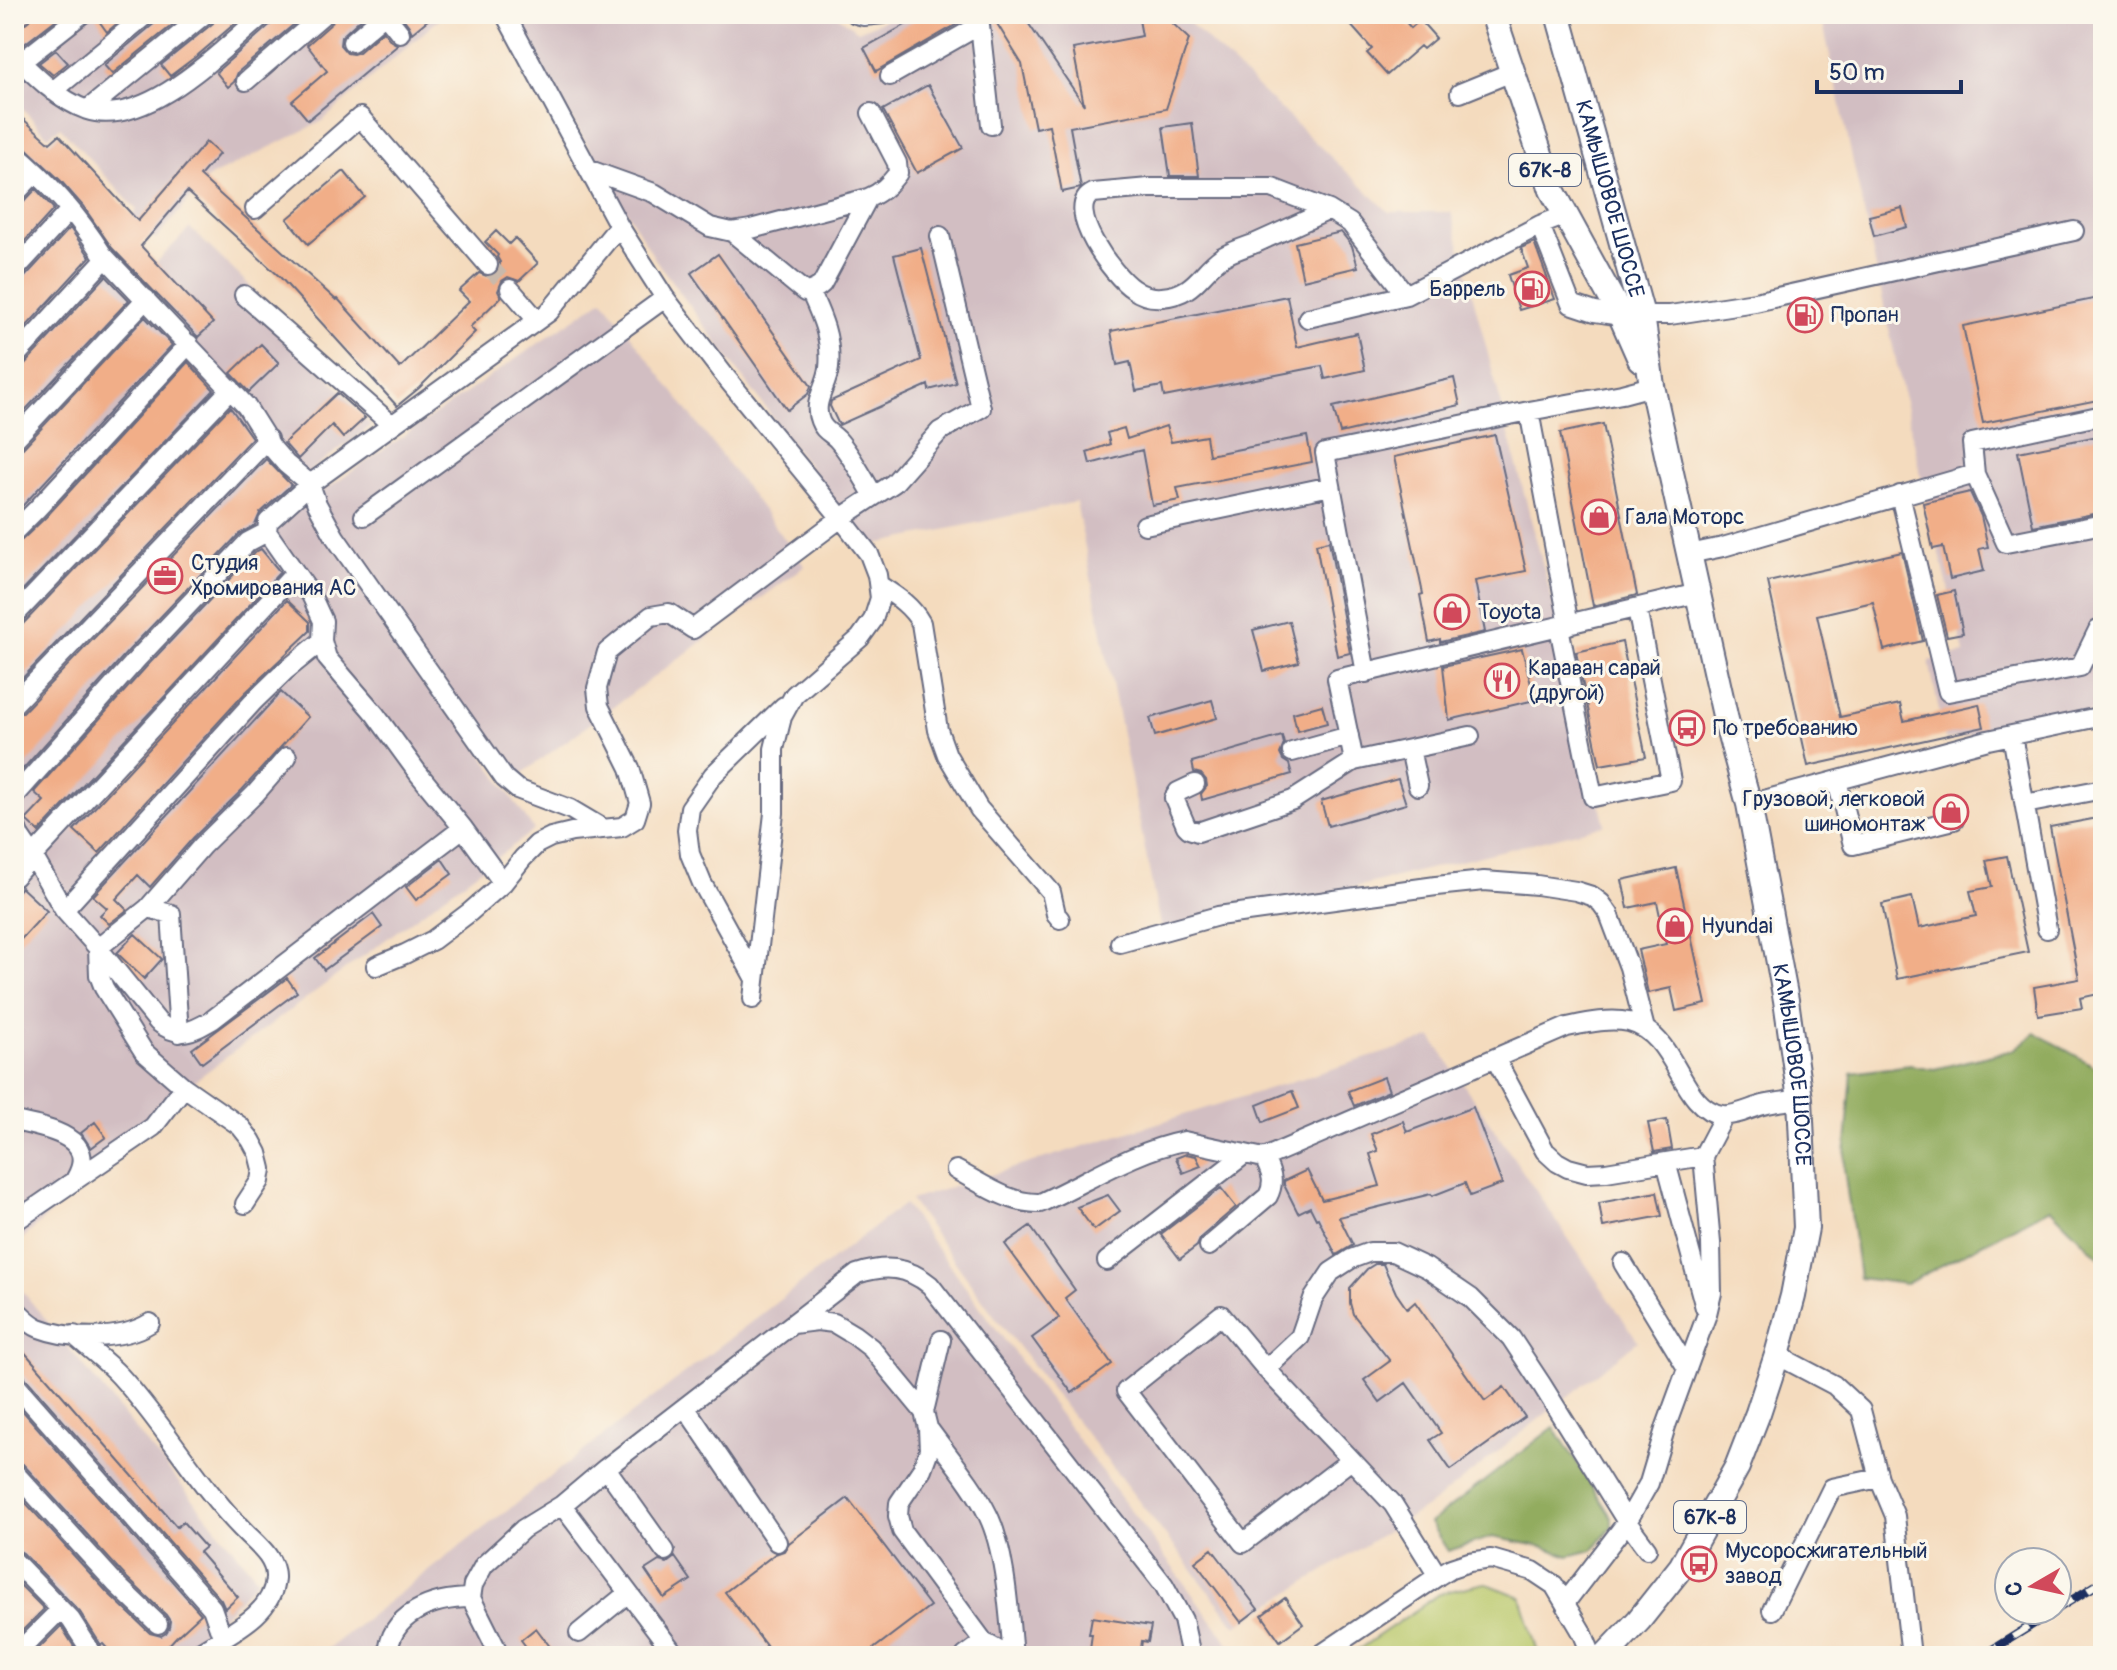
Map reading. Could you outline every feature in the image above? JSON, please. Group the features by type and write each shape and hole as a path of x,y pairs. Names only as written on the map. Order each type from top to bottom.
{"main road":[{"name":"КАМЫШОВОЕ ШОССЕ","path":"1493,14 1552,190 1632,316"},
{"name":"КАМЫШОВОЕ ШОССЕ","path":"1558,14 1652,386 1726,720 1749,804 1786,1000 1800,1099 1806,1228 1793,1296 1777,1355 1737,1467 1681,1567 1639,1620 1605,1656"}],"lane":[{"path":"82,14 17,59 53,91 87,110 109,113 142,107 175,89 264,14"},
{"path":"53,91 147,14"},
{"path":"87,110 205,14"},
{"path":"246,81 324,14"},
{"path":"352,42 385,14 400,33"},
{"path":"505,14 619,226 665,298 869,554 877,575 880,598 873,620 860,638 794,695 713,775 690,808 687,830 690,854 702,883 755,979"},
{"path":"856,14 883,14"},
{"path":"890,76 977,19 991,125"},
{"path":"1460,93 1512,72"},
{"path":"590,170 654,193 710,227 732,232 751,229 868,198 880,192 898,173 897,163 871,113"},
{"path":"255,209 360,117 488,265"},
{"path":"14,153 70,210 106,258 246,406 286,464 310,484 335,537 504,778 517,789 570,809 602,828"},
{"path":"14,195 35,173"},
{"path":"1329,210 1222,258 1200,280 1183,291 1162,297 1145,296 1120,279 1094,241 1083,205 1086,197 1093,193 1149,188 1272,188 1329,210 1350,223 1406,295"},
{"path":"732,232 805,292 810,291 822,284 868,198"},
{"path":"14,271 70,210"},
{"path":"1308,318 1406,295 1540,225 1566,215"},
{"path":"1540,225 1571,304 1595,312 1632,316 1670,315 1755,302 2074,231"},
{"path":"503,883 375,714 327,658 322,641 323,621 311,595 267,532 268,522 310,484 549,312 619,226"},
{"path":"376,966 433,940 470,912 503,883 537,844 551,837 622,827 635,819 640,803 630,768 599,706 597,688 607,652 651,616 669,613 693,629 841,518 894,483 940,431 981,408 940,236"},
{"path":"14,358 106,258"},
{"path":"510,289 537,320"},
{"path":"810,291 829,337 829,367 817,407 820,422 837,440 874,496"},
{"path":"244,295 392,425"},
{"path":"364,516 665,298"},
{"path":"14,440 146,299"},
{"path":"14,532 189,344"},
{"path":"1366,673 1325,453 1652,386"},
{"path":"14,616 231,389"},
{"path":"1529,411 1593,797 1671,781 1637,609"},
{"path":"2103,415 1972,443 1975,474 2006,543 2103,524"},
{"path":"14,704 268,439"},
{"path":"1689,554 1723,547 1975,474"},
{"path":"1145,525 1331,486"},
{"path":"1900,495 1948,692 2080,667 2098,630 2103,629"},
{"path":"14,797 138,658 248,542 267,532"},
{"path":"14,877 295,573"},
{"path":"879,585 914,611 921,623 938,730 947,755 979,809 1051,892 1060,919"},
{"path":"1354,761 1337,679 1698,593"},
{"path":"64,910 254,701 322,641"},
{"path":"753,999 774,813 774,749 782,717 794,695"},
{"path":"1749,804 2012,735 2103,716"},
{"path":"2012,735 2047,929"},
{"path":"1292,752 1349,736"},
{"path":"1195,784 1178,792 1174,798 1186,826 1198,832 1293,800 1354,761 1470,736"},
{"path":"1410,749 1418,786"},
{"path":"98,948 148,908 287,757"},
{"path":"1837,781 1853,845 1954,820"},
{"path":"2025,804 2103,789"},
{"path":"14,821 20,837 64,910 158,1022 168,1030 179,1033 192,1031 212,1020 463,828"},
{"path":"1120,943 1218,916 1436,886 1484,881 1576,891 1592,896 1609,914 1632,967 1645,1029"},
{"path":"148,908 171,914 179,1033"},
{"path":"98,948 99,975 114,1006 144,1052 184,1087 240,1126 251,1140 262,1169 260,1181 245,1204"},
{"path":"956,1170 1012,1200 1040,1203 1171,1144 1193,1142 1264,1158 1567,1027 1597,1022 1620,1021 1645,1029 1665,1048 1699,1103 1724,1116 1766,1104 1800,1099"},
{"path":"1495,1058 1545,1151 1568,1168 1587,1173 1606,1172 1703,1156"},
{"path":"14,1222 153,1127 184,1087"},
{"path":"1565,1603 1627,1522 1649,1483 1666,1426 1707,1314 1712,1293 1711,1243 1703,1156 1724,1116"},
{"path":"14,1121 51,1130 76,1143 82,1160 76,1178"},
{"path":"1107,1261 1245,1154"},
{"path":"1209,1246 1268,1196 1272,1178 1264,1158"},
{"path":"1666,1162 1707,1314"},
{"path":"1266,1369 1300,1337 1313,1299 1331,1272 1351,1259 1370,1252 1393,1252 1427,1268 1471,1298 1511,1338 1647,1549"},
{"path":"1623,1263 1687,1368"},
{"path":"500,1656 471,1598 473,1585 484,1565 523,1529 562,1505 857,1274 888,1267 919,1275 930,1285 1164,1585 1183,1620 1191,1656"},
{"path":"14,1308 40,1329 74,1335 114,1337 138,1331 150,1323"},
{"path":"1351,1460 1243,1543 1126,1391 1221,1315 1266,1369 1393,1504 1438,1576"},
{"path":"790,1325 817,1321 834,1323 854,1335 871,1348 926,1420 988,1515 1005,1580 1011,1656"},
{"path":"14,1335 30,1324"},
{"path":"74,1335 117,1373 144,1404 230,1518 269,1557 274,1567 275,1581 270,1596 259,1612 194,1656"},
{"path":"941,1340 926,1420 929,1450 922,1469 899,1503 898,1516 902,1531 984,1642 1011,1656"},
{"path":"1777,1355 1834,1385 1861,1410 1879,1478 1895,1516 1911,1656"},
{"path":"14,1383 212,1608 223,1639"},
{"path":"685,1407 777,1542"},
{"path":"606,1468 665,1551"},
{"path":"14,1472 116,1584 158,1624"},
{"path":"1772,1610 1832,1488 1879,1478"},
{"path":"562,1505 676,1656"},
{"path":"1319,1656 1451,1568 1491,1559 1533,1571 1554,1585 1583,1634 1592,1656"},
{"path":"15,1564 71,1620 94,1656"},
{"path":"579,1633 628,1593"},
{"path":"385,1652 396,1628 420,1607 448,1598 471,1598"},
{"path":"14,1656 60,1610"},
{"path":"965,1656 984,1642"}],"shaded area":[{"path":"14,14 445,14 321,122 208,178 156,239 131,218 137,210 60,127 48,136 14,99"},
{"path":"510,14 835,14 858,31 898,14 1180,14 1389,212 1451,212 1559,627 1605,825 1162,935 1076,502 868,546 655,259"},
{"path":"1821,14 2103,14 2103,710 1945,740 1929,661 1964,653 1919,467"},
{"path":"14,114 44,147 58,134 126,211 112,223 153,266 190,228 251,287 371,426 296,481 309,501 603,299 805,566 512,781 323,522 534,830 186,1087 14,1247"},
{"path":"1432,1038 1638,1341 1434,1502 1236,1626 996,1318 910,1200"},
{"path":"904,1204 1238,1656 318,1656"},
{"path":"14,1281 258,1579 185,1656 14,1656"}],"green space":[{"path":"2036,1033 2103,1071 2103,1261 2050,1208 1906,1284 1859,1278 1844,1168 1852,1073 1910,1065 1934,1069 2013,1050"},
{"path":"1554,1427 1612,1518 1612,1527 1592,1550 1569,1556 1544,1547 1492,1537 1448,1551 1430,1523"},
{"path":"1485,1583 1521,1597 1539,1656 1349,1656 1441,1593"}],"building":[{"path":"37,14 63,14 23,45 14,32"},
{"path":"94,14 128,14 107,32"},
{"path":"159,14 186,14 112,74 104,65 155,23"},
{"path":"217,14 246,14 170,76 161,65 213,23"},
{"path":"276,14 306,14 238,72 228,87 216,72 272,23"},
{"path":"336,14 366,14 341,37 340,45 347,53 359,52 383,31 398,45 308,120 292,101 327,71 307,45 332,23"},
{"path":"400,14 435,14 412,33"},
{"path":"925,14 962,14 964,20 876,71 864,48"},
{"path":"991,14 1022,14 1084,105 1073,49 1142,36 1138,14 1163,14 1189,39 1166,109 1070,127 1081,188 1062,192 1049,125 1035,128 1022,64"},
{"path":"1341,14 1399,14 1411,28 1420,20 1436,38 1423,49 1420,46 1387,75 1367,53 1372,49"},
{"path":"56,50 68,63 53,75 39,63"},
{"path":"928,85 963,148 917,173 883,110"},
{"path":"14,111 50,143 59,135 138,221 206,142 219,154 200,176 338,299 400,368 469,301 459,291 479,273 489,277 496,274 500,268 498,255 485,242 496,231 509,244 515,238 538,263 519,281 508,277 502,281 498,291 501,297 470,327 475,332 397,406 280,277 187,192 141,246 213,323 198,337 112,248 83,206 60,180 22,144 14,141"},
{"path":"1192,123 1199,176 1170,176 1163,127"},
{"path":"344,171 365,197 308,244 287,219"},
{"path":"36,189 54,209 14,253 14,207 22,204"},
{"path":"1902,208 1907,227 1874,236 1869,216"},
{"path":"70,228 90,257 14,340 14,283 23,279"},
{"path":"1341,232 1352,246 1358,267 1303,280 1295,243"},
{"name":"Баррель","path":"1534,242 1555,299 1519,310 1508,275 1528,268 1521,248"},
{"path":"921,248 956,383 929,390 928,385 839,425 830,406 831,401 921,360 894,255"},
{"path":"718,254 811,386 808,394 787,410 691,273"},
{"path":"106,276 129,300 14,422 14,370 23,366"},
{"path":"1287,296 1297,347 1357,333 1365,370 1325,379 1322,366 1164,397 1162,386 1136,391 1130,362 1117,365 1111,331"},
{"path":"2103,297 2103,399 1983,423 1963,326"},
{"path":"145,317 172,345 14,515 14,452 23,448"},
{"path":"261,344 279,363 249,392 231,373"},
{"path":"188,362 214,390 14,599 14,544 46,517"},
{"path":"1454,378 1460,405 1340,433 1333,407"},
{"path":"337,393 365,418 343,438 332,425 298,459 284,443"},
{"path":"230,407 252,438 14,687 14,628 23,624"},
{"name":"Гала Моторс","path":"1603,424 1637,595 1593,606 1560,433"},
{"path":"1166,426 1171,442 1206,436 1209,455 1307,436 1312,462 1177,488 1180,500 1152,505 1142,450 1090,464 1087,452 1110,444 1107,433 1124,428 1127,439"},
{"path":"1495,435 1526,571 1475,581 1485,632 1429,642 1420,595 1423,594 1394,457"},
{"path":"2103,435 2103,512 2033,526 2018,452"},
{"path":"266,459 291,485 260,513 255,525 239,534 129,650 23,769 14,761 14,716 23,712"},
{"path":"1970,492 1981,516 1988,547 1979,549 1984,571 1950,579 1943,547 1933,549 1923,503"},
{"path":"1329,541 1350,653 1337,656 1316,544"},
{"path":"261,549 280,572 39,832 26,820 44,801 34,792 147,666"},
{"path":"1902,552 1923,641 1884,650 1873,602 1817,615 1840,717 1900,704 1904,721 1979,704 1984,727 1808,766 1768,582"},
{"path":"1954,591 1963,633 1947,636 1937,595"},
{"path":"287,600 310,622 310,631 245,693 99,853 74,830"},
{"path":"1289,621 1299,662 1264,671 1253,630"},
{"path":"1622,642 1646,757 1600,765 1576,652"},
{"path":"1522,649 1535,700 1449,720 1443,666"},
{"path":"281,692 308,717 150,887 138,875 116,899 127,910 109,924 100,915 107,908 93,896"},
{"path":"1212,700 1217,718 1155,736 1150,718"},
{"path":"1322,705 1327,723 1297,731 1293,713"},
{"path":"1282,736 1284,744 1280,754 1289,764 1292,774 1202,800 1206,780 1194,772 1192,762"},
{"path":"1398,779 1406,804 1328,826 1321,801"},
{"path":"2103,817 2103,993 2080,998 2082,1008 2038,1015 2034,987 2079,979 2050,827"},
{"path":"2007,856 2028,952 1897,979 1882,904 1912,897 1919,928 1976,916 1970,891 1992,887 1986,860"},
{"path":"442,859 452,874 416,900 406,887"},
{"name":"Hyundai","path":"1676,868 1706,1004 1676,1011 1671,988 1648,993 1638,950 1666,944 1657,902 1628,908 1622,880"},
{"path":"21,887 47,911 14,947 14,895"},
{"path":"373,914 382,927 324,970 315,958"},
{"path":"135,934 162,959 144,979 117,953"},
{"path":"287,978 297,992 202,1063 192,1049"},
{"path":"1384,1077 1389,1091 1354,1106 1348,1091"},
{"path":"1292,1091 1299,1108 1263,1122 1257,1105"},
{"path":"1473,1107 1502,1184 1470,1196 1465,1183 1432,1196 1339,1217 1353,1245 1336,1255 1310,1207 1298,1213 1284,1181 1307,1170 1322,1200 1380,1186 1370,1154 1378,1151 1371,1134 1403,1121 1407,1132"},
{"path":"1667,1120 1672,1149 1654,1152 1648,1123"},
{"path":"95,1122 106,1137 91,1148 81,1133"},
{"path":"1186,1154 1196,1156 1201,1166 1183,1173 1176,1158"},
{"path":"1221,1188 1236,1207 1180,1259 1161,1234"},
{"path":"1657,1192 1662,1216 1603,1227 1599,1203"},
{"path":"1108,1195 1120,1211 1094,1230 1077,1207"},
{"path":"1030,1226 1075,1290 1065,1298 1112,1364 1072,1393 1032,1338 1059,1318 1005,1244"},
{"path":"1375,1264 1383,1264 1407,1309 1415,1302 1485,1401 1504,1387 1525,1417 1451,1470 1430,1440 1441,1433 1406,1383 1380,1402 1364,1380 1390,1361 1353,1314 1350,1303 1350,1288"},
{"path":"14,1340 177,1527 183,1522 205,1547 199,1552 238,1597 225,1609 221,1600 23,1375 14,1371"},
{"path":"14,1401 201,1614 159,1656 114,1656 101,1645 80,1612 23,1553 14,1548 14,1490 107,1592 150,1633 161,1636 169,1628 170,1621 166,1615 125,1576 23,1464 14,1460"},
{"path":"848,1498 930,1606 864,1656 774,1656 725,1592 775,1554 784,1551 789,1543"},
{"path":"1212,1549 1258,1609 1241,1622 1195,1562"},
{"path":"675,1557 691,1580 664,1598 645,1570 659,1561 667,1563"},
{"path":"18,1583 44,1609 14,1639 14,1587"},
{"path":"1285,1598 1303,1624 1280,1641 1262,1615"},
{"path":"1092,1617 1151,1626 1148,1642 1142,1641 1140,1656 1089,1656"},
{"path":"61,1626 80,1656 31,1656"},
{"path":"536,1628 557,1656 533,1656 521,1640"}],"tunnel":[{"path":"488,265 510,289"}],"railway":[{"path":"2073,1599 2103,1581"},
{"path":"1982,1656 2030,1626"}],"place":[{"name":"Баррель","path":"1532,289"},
{"name":"Пропан","path":"1805,315"},
{"name":"Гала Моторс","path":"1599,517"},
{"name":"Студия Хромирования АС","path":"165,576"},
{"name":"Toyota","path":"1452,612"},
{"name":"Караван сарай (другой)","path":"1502,681"},
{"name":"По требованию","path":"1687,728"},
{"name":"Грузовой, легковой шиномонтаж","path":"1951,812"},
{"name":"Hyundai","path":"1675,926"},
{"name":"Мусоросжигательный завод","path":"1699,1564"}]}
